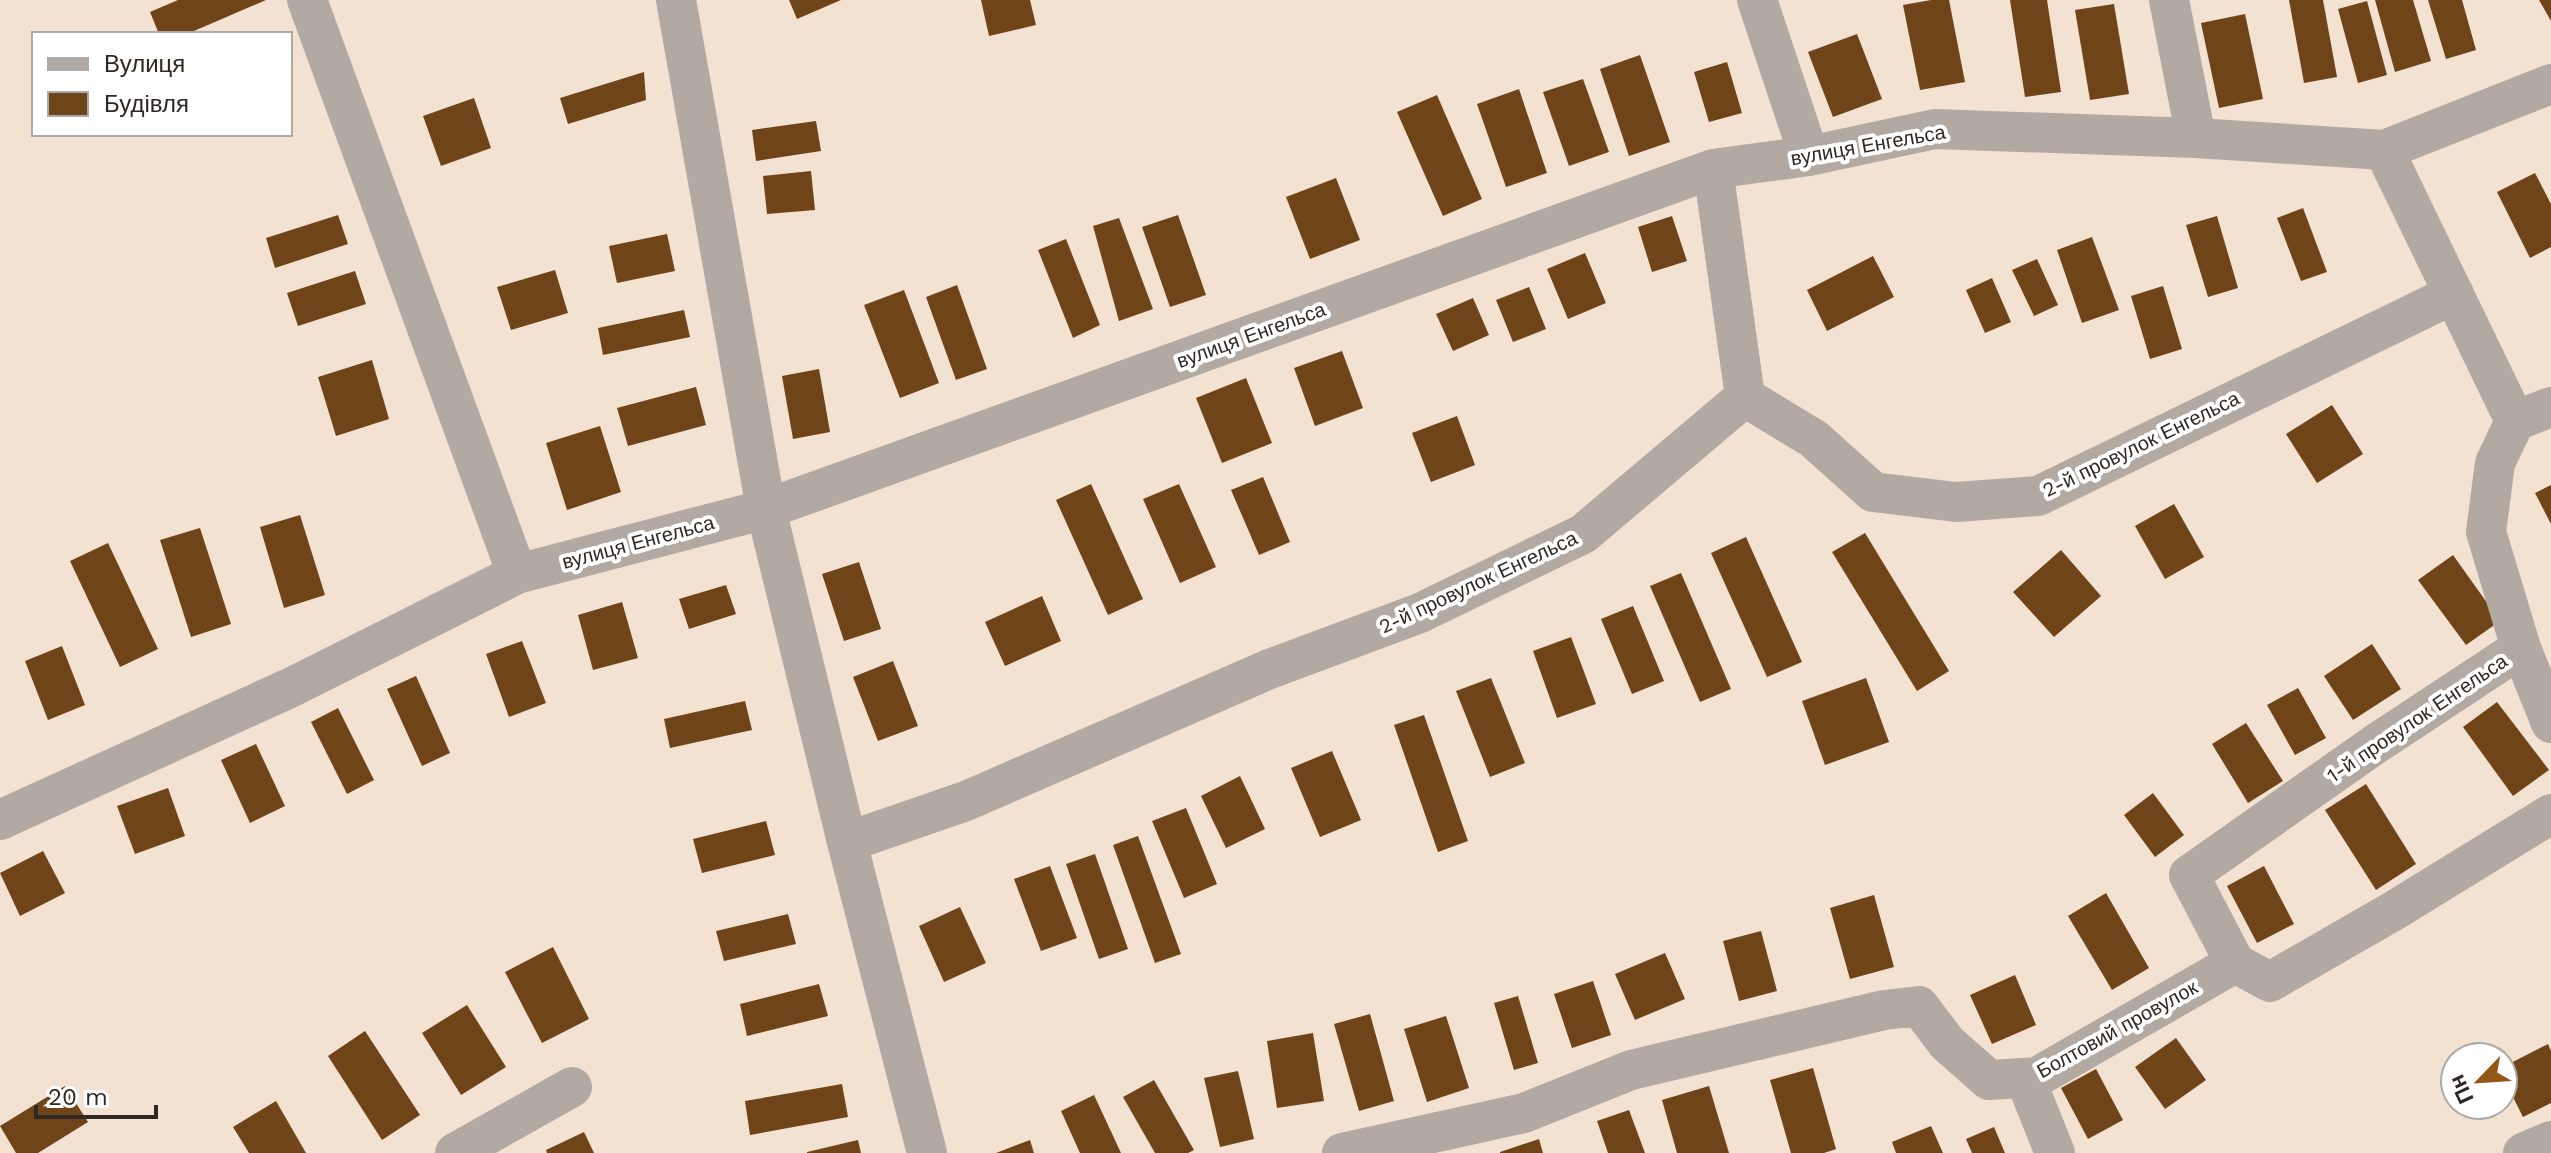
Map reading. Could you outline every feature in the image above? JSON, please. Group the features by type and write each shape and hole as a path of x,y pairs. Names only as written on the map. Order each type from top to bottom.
{"street":[{"path":"307,0 517,574"},
{"path":"1757,0 1809,156"},
{"path":"2169,0 2196,138"},
{"path":"682,2 766,509 927,1153"},
{"name":"вулиця Енгельса","path":"0,820 292,687 517,574 766,509 1713,169 1809,156 1935,129 2196,138 2384,150 2551,84"},
{"path":"2384,150 2515,421 2551,407"},
{"path":"1713,169 1745,397"},
{"name":"2-й провулок Енгельса","path":"847,842 966,801 1267,670 1420,613 1583,534 1745,397 1814,439 1873,492 1956,502 2038,496 2454,294"},
{"name":"1-й провулок Енгельса","path":"2235,963 2189,875 2374,745 2521,648 2486,532 2495,463 2515,421"},
{"path":"2521,648 2551,723"},
{"path":"2235,963 2270,982 2551,814"},
{"name":"Болтовий провулок","path":"1342,1153 1524,1113 1631,1070 1884,1010 1919,1006 1947,1043 1989,1080 2037,1077 2235,963"},
{"path":"2025,1078 2055,1153"},
{"path":"455,1153 572,1087"},
{"path":"2523,1153 2551,1141"}],"building":[{"path":"178,0 266,0 192,32 158,32 150,12"},
{"path":"789,0 841,0 797,19"},
{"path":"981,0 1030,0 1036,25 989,36"},
{"path":"1949,0 1965,82 1920,90 1903,5"},
{"path":"2010,0 2047,0 2061,92 2025,97"},
{"path":"2289,0 2323,0 2337,77 2304,83"},
{"path":"2375,0 2413,0 2431,61 2395,72"},
{"path":"2428,0 2462,0 2476,50 2446,59"},
{"path":"2539,0 2551,0 2551,21"},
{"path":"2367,1 2387,75 2358,83 2338,9"},
{"path":"2114,4 2129,94 2090,100 2075,10"},
{"path":"2245,14 2263,99 2219,108 2201,23"},
{"path":"1857,34 1882,99 1833,117 1808,52"},
{"path":"1640,55 1670,142 1629,156 1600,69"},
{"path":"1727,62 1742,113 1709,122 1694,72"},
{"path":"644,72 646,100 568,124 560,98"},
{"path":"1583,79 1609,152 1569,166 1543,92"},
{"path":"1519,89 1547,173 1506,187 1477,104"},
{"path":"1437,95 1482,199 1443,216 1397,112"},
{"path":"474,98 491,148 441,166 423,116"},
{"path":"816,121 821,151 756,161 752,130"},
{"path":"811,171 815,210 767,214 763,176"},
{"path":"2535,173 2551,204 2551,247 2530,258 2497,192"},
{"path":"1336,178 1360,240 1310,259 1286,197"},
{"path":"2303,208 2327,272 2301,281 2277,218"},
{"path":"338,215 348,244 275,268 266,238"},
{"path":"1178,215 1206,295 1170,307 1142,227"},
{"path":"1672,216 1687,261 1652,272 1638,227"},
{"path":"2217,216 2238,288 2208,297 2186,225"},
{"path":"1119,218 1153,309 1119,321 1093,226"},
{"path":"667,234 675,271 617,283 609,246"},
{"path":"2092,237 2119,310 2082,323 2057,250"},
{"path":"1066,239 1100,325 1073,338 1038,250"},
{"path":"1585,253 1606,303 1568,319 1547,269"},
{"path":"1873,256 1894,297 1827,331 1807,290"},
{"path":"2037,259 2058,305 2034,316 2012,270"},
{"path":"555,270 568,313 511,330 497,287"},
{"path":"355,271 366,304 298,326 287,293"},
{"path":"1992,278 2011,322 1985,333 1966,290"},
{"path":"957,285 987,369 956,380 926,297"},
{"path":"2163,286 2182,349 2150,359 2131,296"},
{"path":"1529,287 1546,329 1513,342 1496,300"},
{"path":"904,290 939,383 900,398 864,305"},
{"path":"1473,298 1489,335 1453,351 1436,314"},
{"path":"684,310 690,337 603,355 598,328"},
{"path":"1342,351 1363,408 1315,426 1294,368"},
{"path":"372,360 389,419 336,436 318,377"},
{"path":"819,369 830,432 793,439 782,376"},
{"path":"1246,378 1272,443 1222,463 1196,398"},
{"path":"696,387 706,425 628,446 617,408"},
{"path":"2332,405 2363,454 2317,483 2286,434"},
{"path":"1457,416 1475,465 1431,482 1412,433"},
{"path":"600,426 621,492 567,510 546,443"},
{"path":"1263,477 1290,542 1259,555 1231,490"},
{"path":"1091,484 1143,599 1108,615 1056,500"},
{"path":"1179,484 1216,567 1180,583 1143,499"},
{"path":"2551,485 2551,524 2535,493"},
{"path":"2174,504 2204,557 2165,579 2135,526"},
{"path":"300,515 325,595 284,608 260,527"},
{"path":"200,528 231,624 191,637 160,540"},
{"path":"1865,533 1949,671 1917,691 1832,552"},
{"path":"1746,537 1802,662 1767,677 1711,553"},
{"path":"108,543 158,649 120,667 70,561"},
{"path":"2061,550 2101,596 2054,637 2013,592"},
{"path":"2453,555 2500,621 2466,645 2418,580"},
{"path":"859,562 881,629 844,641 822,574"},
{"path":"1681,573 1731,689 1700,702 1650,586"},
{"path":"726,585 736,614 689,629 679,599"},
{"path":"1042,596 1061,641 1005,666 985,622"},
{"path":"622,602 638,658 593,670 578,615"},
{"path":"1633,606 1664,681 1632,694 1601,619"},
{"path":"1571,637 1596,704 1557,718 1533,651"},
{"path":"522,641 546,703 509,717 486,654"},
{"path":"2372,644 2401,689 2353,720 2324,676"},
{"path":"62,646 85,705 48,720 25,661"},
{"path":"893,661 918,726 878,741 853,677"},
{"path":"416,676 450,753 422,766 387,689"},
{"path":"1491,678 1525,763 1490,777 1456,691"},
{"path":"1866,678 1889,742 1825,765 1802,701"},
{"path":"2298,688 2326,738 2295,755 2267,705"},
{"path":"745,701 752,730 670,748 664,719"},
{"path":"2497,702 2549,770 2513,796 2463,727"},
{"path":"338,708 374,780 347,794 311,722"},
{"path":"1424,715 1468,841 1438,852 1394,725"},
{"path":"2246,723 2283,781 2248,803 2212,744"},
{"path":"256,744 285,806 250,823 221,760"},
{"path":"1332,751 1361,820 1320,837 1291,768"},
{"path":"1240,776 1265,829 1226,848 1201,796"},
{"path":"2366,784 2416,864 2376,890 2325,810"},
{"path":"168,788 185,836 135,854 117,806"},
{"path":"2153,793 2184,835 2155,857 2124,815"},
{"path":"1186,808 1217,884 1184,898 1152,821"},
{"path":"766,821 775,855 702,873 693,839"},
{"path":"1138,836 1181,954 1155,963 1113,845"},
{"path":"43,851 65,893 20,916 0,873"},
{"path":"1095,854 1128,949 1099,959 1066,864"},
{"path":"1050,866 1077,938 1041,951 1014,879"},
{"path":"2264,866 2294,924 2257,943 2227,886"},
{"path":"2106,893 2149,968 2112,990 2068,916"},
{"path":"1874,895 1894,967 1850,979 1830,908"},
{"path":"960,907 986,963 944,982 919,926"},
{"path":"788,914 796,944 724,961 716,931"},
{"path":"1761,931 1777,991 1739,1001 1723,941"},
{"path":"553,947 589,1019 542,1043 505,972"},
{"path":"1665,953 1685,999 1635,1020 1615,974"},
{"path":"2015,975 2036,1025 1992,1044 1970,995"},
{"path":"1593,981 1611,1035 1572,1048 1554,994"},
{"path":"819,984 828,1016 747,1036 740,1004"},
{"path":"1518,996 1538,1063 1514,1070 1494,1003"},
{"path":"467,1005 506,1067 461,1095 422,1033"},
{"path":"1370,1014 1394,1101 1359,1111 1334,1024"},
{"path":"1446,1016 1469,1088 1427,1102 1404,1029"},
{"path":"365,1031 420,1115 382,1140 328,1056"},
{"path":"1313,1033 1324,1101 1277,1108 1267,1041"},
{"path":"2176,1038 2206,1080 2165,1109 2135,1067"},
{"path":"2548,1044 2551,1051 2551,1103 2523,1117 2519,1109 2519,1059"},
{"path":"1813,1068 1836,1149 1824,1153 1791,1153 1770,1080"},
{"path":"2096,1069 2123,1120 2088,1139 2061,1088"},
{"path":"1238,1071 1254,1139 1220,1147 1204,1078"},
{"path":"1154,1080 1194,1150 1188,1153 1155,1153 1123,1097"},
{"path":"842,1084 848,1117 750,1135 745,1101"},
{"path":"65,1086 88,1122 38,1153 16,1153 0,1126"},
{"path":"1709,1086 1729,1153 1677,1153 1662,1100"},
{"path":"1094,1095 1121,1153 1080,1153 1061,1111"},
{"path":"276,1101 306,1153 249,1153 233,1127"},
{"path":"1629,1110 1645,1153 1608,1153 1597,1121"},
{"path":"1931,1126 1943,1153 1896,1153 1892,1142"},
{"path":"1994,1127 2005,1153 1972,1153 1966,1139"},
{"path":"584,1132 594,1153 547,1153 546,1150"},
{"path":"1539,1139 1543,1153 1500,1153 1500,1152"},
{"path":"858,1140 861,1153 807,1153 807,1152"},
{"path":"1030,1140 1034,1153 996,1153"}]}
